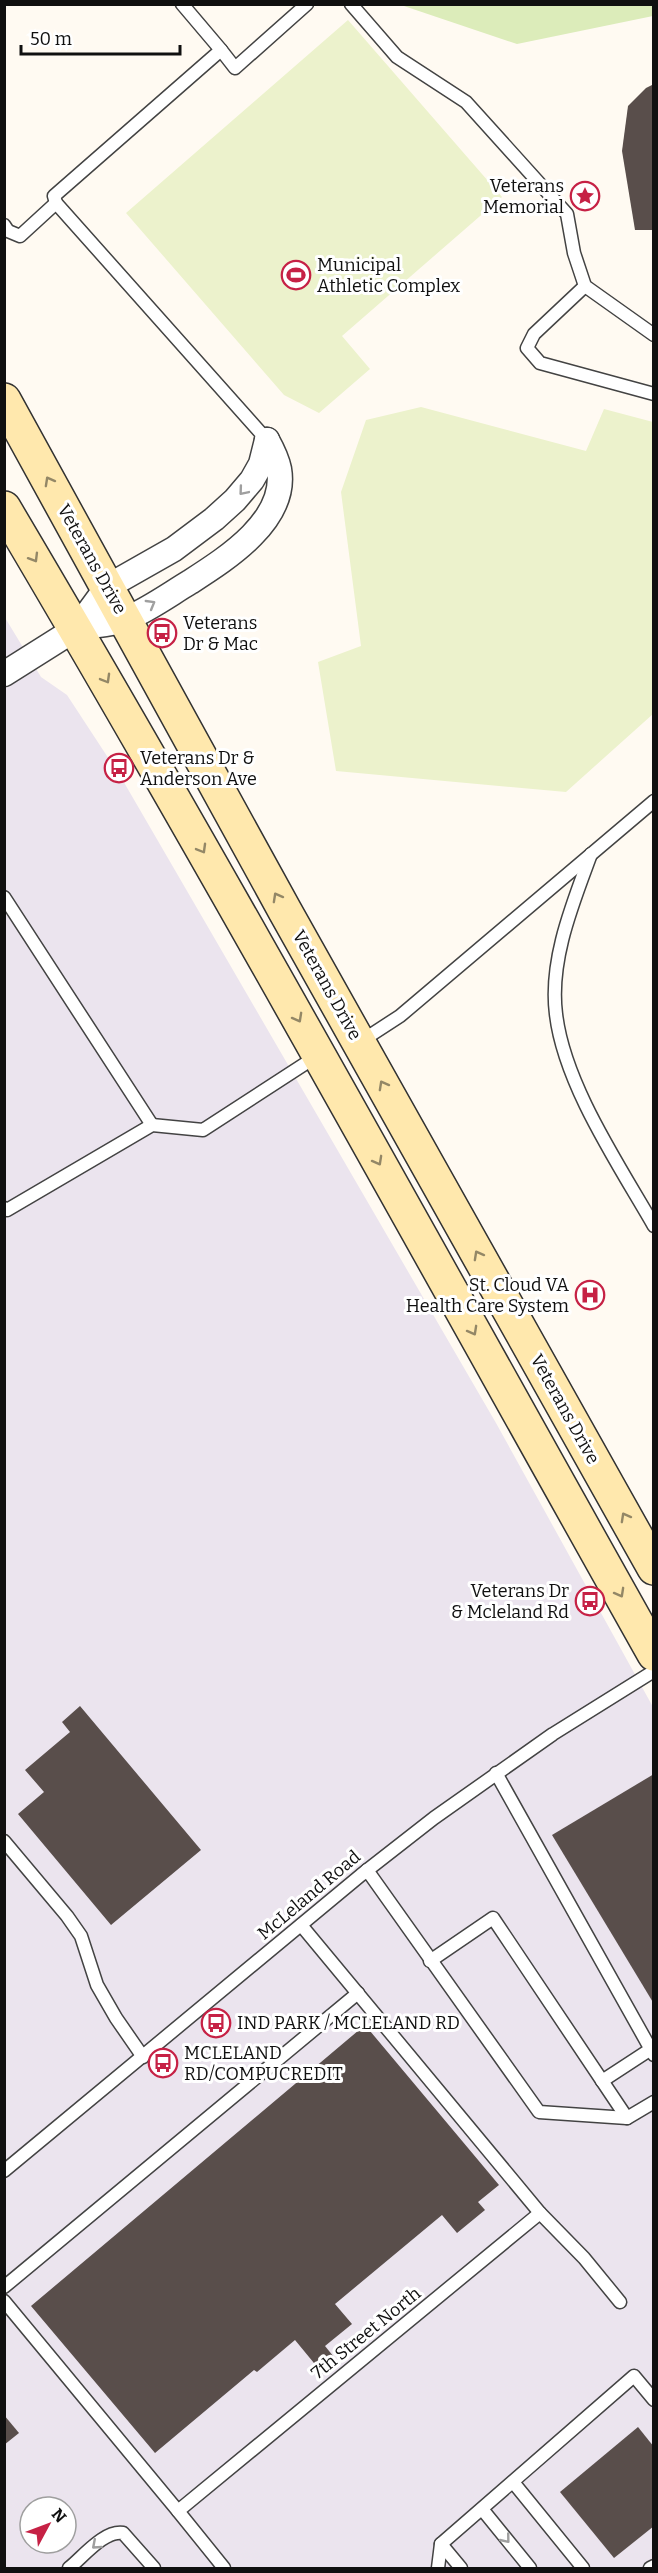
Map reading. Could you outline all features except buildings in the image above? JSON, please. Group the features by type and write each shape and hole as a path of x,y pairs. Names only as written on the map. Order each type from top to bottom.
{"main road":[{"name":"Veterans Drive","path":"4,400 359,1042 654,1568"},
{"path":"4,508 77,628 654,1654"}],"street":[{"path":"4,674 77,628 108,587 174,549 235,500 252,480 261,464 267,440"},
{"path":"77,628 125,620 232,554 262,524 272,507 278,489 279,471 267,440"}],"lane":[{"path":"182,4 235,68 307,4"},
{"path":"351,4 397,57 466,102 567,214 574,253 585,286 654,335"},
{"path":"221,50 54,196 56,203 267,440"},
{"path":"4,225 8,231 20,236 56,203"},
{"path":"585,286 534,334 527,348 540,363 654,394"},
{"path":"359,1042 399,1016 654,801"},
{"path":"591,854 564,937 556,973 556,1014 568,1064 591,1113 654,1226"},
{"path":"4,897 152,1125"},
{"path":"4,1208 7,1210 152,1125 203,1130 318,1055"},
{"name":"McLeland Road","path":"4,2171 367,1870 496,1773 654,1671"},
{"path":"496,1773 652,2052 602,2081"},
{"path":"4,1841 81,1936 98,1985 116,2018 144,2057"},
{"path":"367,1870 539,2112 627,2118 654,2102"},
{"path":"430,1961 493,1918 627,2118"},
{"path":"301,1925 540,2213 584,2258 620,2302"},
{"path":"4,2287 357,1994"},
{"name":"7th Street North","path":"178,2511 540,2213"},
{"path":"4,2301 224,2568"},
{"path":"438,2568 441,2544 634,2376 654,2400"},
{"path":"513,2482 583,2568"},
{"path":"482,2509 530,2568"},
{"path":"69,2568 106,2537 116,2532 123,2533 154,2568"},
{"path":"441,2544 461,2568"},
{"path":"650,2568 654,2566"}],"shaded area":[{"path":"4,616 41,677 67,695 122,779 496,1423 653,1707 653,2568 5,2568"}],"green space":[{"path":"653,4 653,16 517,44 401,5"},
{"name":"Municipal Athletic Complex","path":"348,20 502,197 342,336 370,369 319,413 284,395 126,213"},
{"path":"421,407 586,451 604,409 653,422 653,714 566,792 336,771 318,662 361,646 341,492 366,420"}],"place":[{"name":"Veterans Memorial","path":"585,196"},
{"name":"Municipal Athletic Complex","path":"296,275"},
{"name":"Veterans Dr & Mac","path":"162,633"},
{"name":"Veterans Dr & Anderson Ave","path":"119,768"},
{"name":"St. Cloud VA Health Care System","path":"590,1295"},
{"name":"Veterans Dr & Mcleland Rd","path":"590,1601"},
{"name":"IND PARK / MCLELAND RD","path":"216,2023"},
{"name":"MCLELAND RD/COMPUCREDIT","path":"163,2063"}]}
